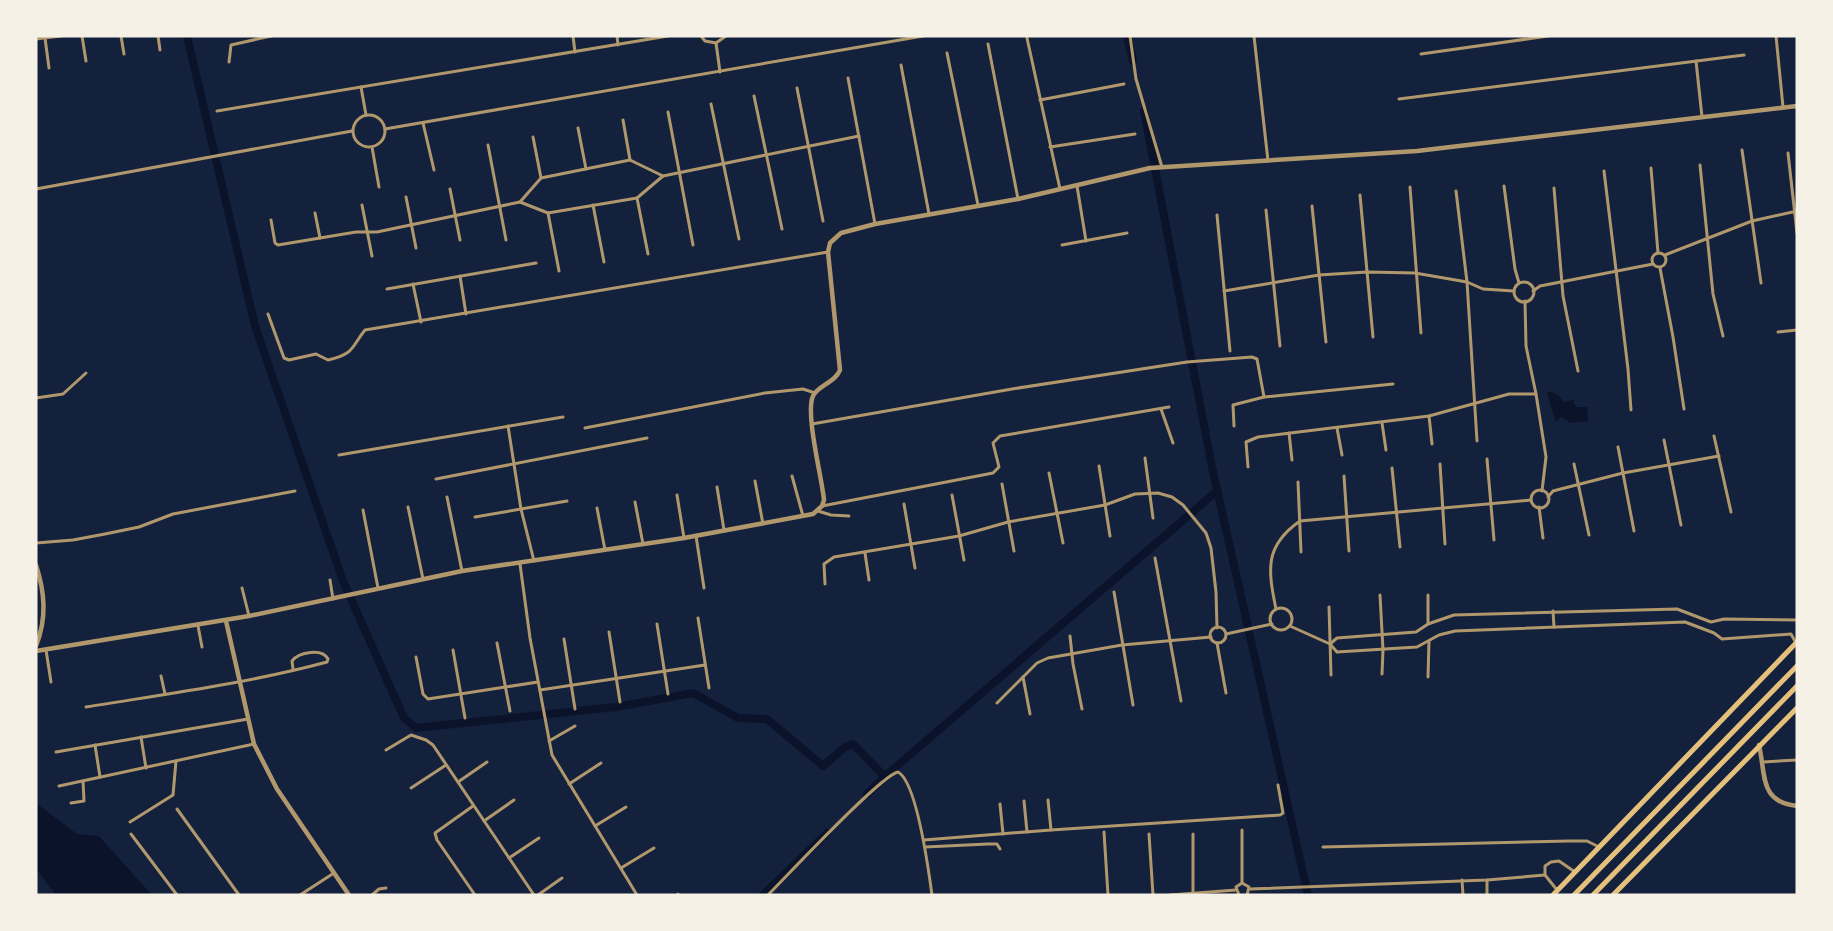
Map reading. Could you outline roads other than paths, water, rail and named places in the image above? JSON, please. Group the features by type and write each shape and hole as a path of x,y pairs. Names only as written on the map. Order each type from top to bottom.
{"main road":[{"path":"1552,895 1796,642"},
{"path":"1574,895 1797,666"},
{"path":"1594,895 1797,686"},
{"path":"1613,895 1797,708"}],"street":[{"path":"36,39 61,36"},
{"path":"82,36 86,61"},
{"path":"121,36 124,54"},
{"path":"158,36 160,50"},
{"path":"229,62 231,45 271,36"},
{"path":"573,36 575,52"},
{"path":"617,36 618,45"},
{"path":"218,111 665,36"},
{"path":"700,36 705,41 716,43 726,36"},
{"path":"385,128 924,36"},
{"path":"1130,36 1136,79 1160,167"},
{"path":"1254,36 1268,161"},
{"path":"1421,54 1548,36"},
{"path":"1776,36 1784,108"},
{"path":"45,38 49,68"},
{"path":"1026,38 1060,190"},
{"path":"716,43 720,72"},
{"path":"988,44 1018,199"},
{"path":"947,53 978,205"},
{"path":"1399,99 1744,55"},
{"path":"1696,61 1702,117"},
{"path":"901,65 929,215"},
{"path":"848,78 876,224"},
{"path":"1040,100 1124,84"},
{"path":"361,87 366,115"},
{"path":"797,88 823,221"},
{"path":"754,96 782,229"},
{"path":"711,104 739,239"},
{"path":"36,651 226,621 462,571 534,562 803,518 818,511 822,506 824,493 810,408 815,393 838,374 841,362 828,252 830,243 841,233 876,224 1018,199 1150,168 1418,151 1797,106"},
{"path":"668,112 693,246"},
{"path":"366,115 378,118 385,128 382,140 372,147 360,144 352,131 356,122 366,115"},
{"path":"623,120 630,160"},
{"path":"423,123 434,170"},
{"path":"578,128 586,169"},
{"path":"36,189 352,131"},
{"path":"1050,147 1135,134"},
{"path":"271,220 276,245 377,232 520,202 548,213 638,198 663,176 679,172 859,136"},
{"path":"533,137 541,178"},
{"path":"488,145 506,240"},
{"path":"372,147 379,187"},
{"path":"1742,150 1760,284"},
{"path":"1788,153 1797,233"},
{"path":"520,202 541,178 630,160 663,176"},
{"path":"1700,165 1713,294 1723,336"},
{"path":"1651,168 1658,253"},
{"path":"1604,171 1627,360 1631,410"},
{"path":"1077,186 1086,241"},
{"path":"1504,186 1519,283 1514,291"},
{"path":"1410,187 1421,333"},
{"path":"1554,188 1561,282 1578,371"},
{"path":"450,189 460,240"},
{"path":"1456,191 1467,282 1477,442"},
{"path":"1360,195 1373,337"},
{"path":"406,197 416,248"},
{"path":"638,198 648,254"},
{"path":"362,205 372,256"},
{"path":"593,205 604,262"},
{"path":"1312,206 1326,342"},
{"path":"1266,210 1280,346"},
{"path":"1653,264 1653,256 1658,253 1665,255 1752,221 1796,211"},
{"path":"316,213 320,238"},
{"path":"548,213 559,270"},
{"path":"1217,215 1230,351"},
{"path":"1062,245 1127,233"},
{"path":"268,314 282,355 289,360 316,354 328,360 336,358 356,346 365,330 828,252"},
{"path":"1660,268 1666,263 1665,255"},
{"path":"387,289 536,264"},
{"path":"1525,301 1530,299 1533,291 1540,286 1653,264 1660,268 1684,409"},
{"path":"1224,292 1319,275 1367,272 1415,273 1467,282 1483,289 1514,291"},
{"path":"460,276 466,314"},
{"path":"1519,283 1528,283 1533,291"},
{"path":"413,284 421,322"},
{"path":"1514,291 1516,297 1525,301"},
{"path":"1525,301 1526,346 1546,457 1542,490 1548,497"},
{"path":"1778,332 1797,330"},
{"path":"812,424 1012,389 1187,362 1252,358 1257,360 1264,397"},
{"path":"36,398 63,394 86,373"},
{"path":"1234,426 1233,404 1264,397 1393,384"},
{"path":"584,428 766,393 803,389 815,393"},
{"path":"1248,467 1245,447 1250,439 1429,416 1509,394 1536,394"},
{"path":"822,506 992,473 999,467 994,443 1000,436 1169,407"},
{"path":"1161,409 1173,443"},
{"path":"1429,416 1432,444"},
{"path":"339,455 563,417"},
{"path":"1382,423 1386,450"},
{"path":"508,426 521,509 534,562"},
{"path":"1337,428 1342,454"},
{"path":"1290,433 1292,460"},
{"path":"1714,436 1730,512"},
{"path":"436,479 647,438"},
{"path":"1664,440 1681,525"},
{"path":"1618,447 1634,531"},
{"path":"1539,507 1546,504 1548,497 1553,491 1623,473 1719,456"},
{"path":"1144,458 1152,518"},
{"path":"1487,460 1494,540"},
{"path":"1440,464 1445,544"},
{"path":"1574,464 1589,535"},
{"path":"1099,466 1110,536"},
{"path":"1392,468 1400,547"},
{"path":"1049,473 1063,543"},
{"path":"792,476 803,518"},
{"path":"1344,476 1349,552"},
{"path":"755,481 764,524"},
{"path":"1298,482 1301,552"},
{"path":"1002,484 1014,551"},
{"path":"717,487 724,531"},
{"path":"1531,500 1534,492 1542,490"},
{"path":"36,543 73,540 105,534 139,527 173,514 295,491"},
{"path":"825,584 823,569 827,559 960,536 1008,522 1057,515 1105,505 1134,494 1150,492 1172,498 1183,505 1206,533 1211,548 1216,592 1217,628"},
{"path":"677,494 684,538"},
{"path":"952,495 964,560"},
{"path":"447,497 462,571"},
{"path":"475,516 567,500"},
{"path":"1531,500 1300,521 1284,532 1273,548 1270,568 1276,609 1271,617 1272,624 1280,630 1290,626 1329,644 1337,652 1416,647 1439,635 1455,631 1685,622 1714,632 1722,639 1791,634 1796,642"},
{"path":"1531,500 1535,506 1539,507"},
{"path":"635,502 643,544"},
{"path":"904,504 915,568"},
{"path":"408,507 423,579"},
{"path":"1539,507 1543,538"},
{"path":"597,508 605,550"},
{"path":"363,510 378,588"},
{"path":"818,511 831,515 849,516"},
{"path":"696,536 704,588"},
{"path":"865,552 869,580"},
{"path":"1155,558 1180,701"},
{"path":"520,564 538,682 552,755 637,895"},
{"path":"36,565 44,593 45,610 36,646"},
{"path":"330,580 334,599"},
{"path":"242,588 249,616"},
{"path":"1114,592 1133,705"},
{"path":"1380,594 1383,635 1382,674"},
{"path":"1428,595 1428,624"},
{"path":"1329,607 1331,675"},
{"path":"1276,609 1284,608 1290,612 1292,619 1290,626"},
{"path":"1329,644 1337,638 1416,632 1428,624 1454,615 1677,609 1711,622 1724,619 1797,620"},
{"path":"1553,611 1554,626"},
{"path":"698,618 709,688"},
{"path":"226,621 254,744 277,789 349,895"},
{"path":"657,624 668,694"},
{"path":"1226,634 1272,624"},
{"path":"198,626 202,647"},
{"path":"1211,637 1212,631 1217,628 1223,629 1226,634"},
{"path":"609,632 620,702"},
{"path":"1217,643 1223,642 1226,634"},
{"path":"1070,636 1082,709"},
{"path":"997,703 1023,676 1043,660 1122,645 1168,639 1211,637 1217,643 1226,693"},
{"path":"564,638 575,709"},
{"path":"1428,677 1430,641"},
{"path":"497,643 510,711"},
{"path":"46,650 51,682"},
{"path":"453,650 465,718"},
{"path":"86,707 239,680 293,669 327,662 328,659 326,655 319,652 297,656 292,661 293,669"},
{"path":"416,657 424,698 428,699 538,682"},
{"path":"540,690 705,665"},
{"path":"161,676 165,694"},
{"path":"1023,676 1030,714"},
{"path":"56,752 248,719"},
{"path":"549,741 575,726"},
{"path":"386,750 405,736 420,737 433,745 536,895 562,878"},
{"path":"141,737 146,768"},
{"path":"59,786 254,744"},
{"path":"96,745 100,777"},
{"path":"1759,746 1767,785 1772,798 1782,804 1797,806"},
{"path":"1763,762 1797,760"},
{"path":"130,822 173,796 176,761"},
{"path":"458,782 487,762"},
{"path":"569,784 601,763"},
{"path":"411,788 446,765"},
{"path":"768,895 851,811 895,772 901,773 905,779 924,840 932,895"},
{"path":"70,803 84,801 83,781"},
{"path":"924,840 1280,815 1282,813 1278,785"},
{"path":"484,821 514,800"},
{"path":"1048,800 1050,830"},
{"path":"1024,801 1026,832"},
{"path":"1000,804 1003,834"},
{"path":"474,806 435,832 437,840 475,895"},
{"path":"595,826 626,807"},
{"path":"177,810 239,895"},
{"path":"1242,830 1242,883"},
{"path":"1104,832 1108,895"},
{"path":"131,834 177,895"},
{"path":"1148,834 1152,895"},
{"path":"1193,834 1193,893"},
{"path":"509,858 539,838"},
{"path":"1323,847 1569,841 1587,842 1599,847"},
{"path":"925,847 997,844 1000,849"},
{"path":"621,868 654,848"},
{"path":"1557,890 1545,875 1545,866 1551,862 1564,863 1575,872"},
{"path":"300,895 335,873"},
{"path":"1249,889 1487,880 1545,875"},
{"path":"1462,880 1463,895"},
{"path":"1487,880 1487,895"},
{"path":"1242,883 1247,884 1249,889 1247,895"},
{"path":"1236,890 1238,885 1242,883"},
{"path":"372,895 379,889 386,888"},
{"path":"1170,895 1236,890"},
{"path":"1236,890 1239,895"}],"water":[{"path":"1549,391 1558,395 1564,402 1574,400 1574,404 1577,407 1587,407 1588,421 1570,423 1561,417 1556,422 1547,394"},
{"path":"36,803 77,834 99,836 152,895 56,895 36,869"}],"waterway":[{"path":"187,36 255,326 343,581 404,718 416,728 616,707 693,693 738,718 767,719 823,766 845,747 853,744 885,777"},
{"path":"1127,36 1133,61"},
{"path":"1144,111 1212,467 1308,895"},
{"path":"867,794 891,771 1217,491"},
{"path":"763,895 827,833"}]}
